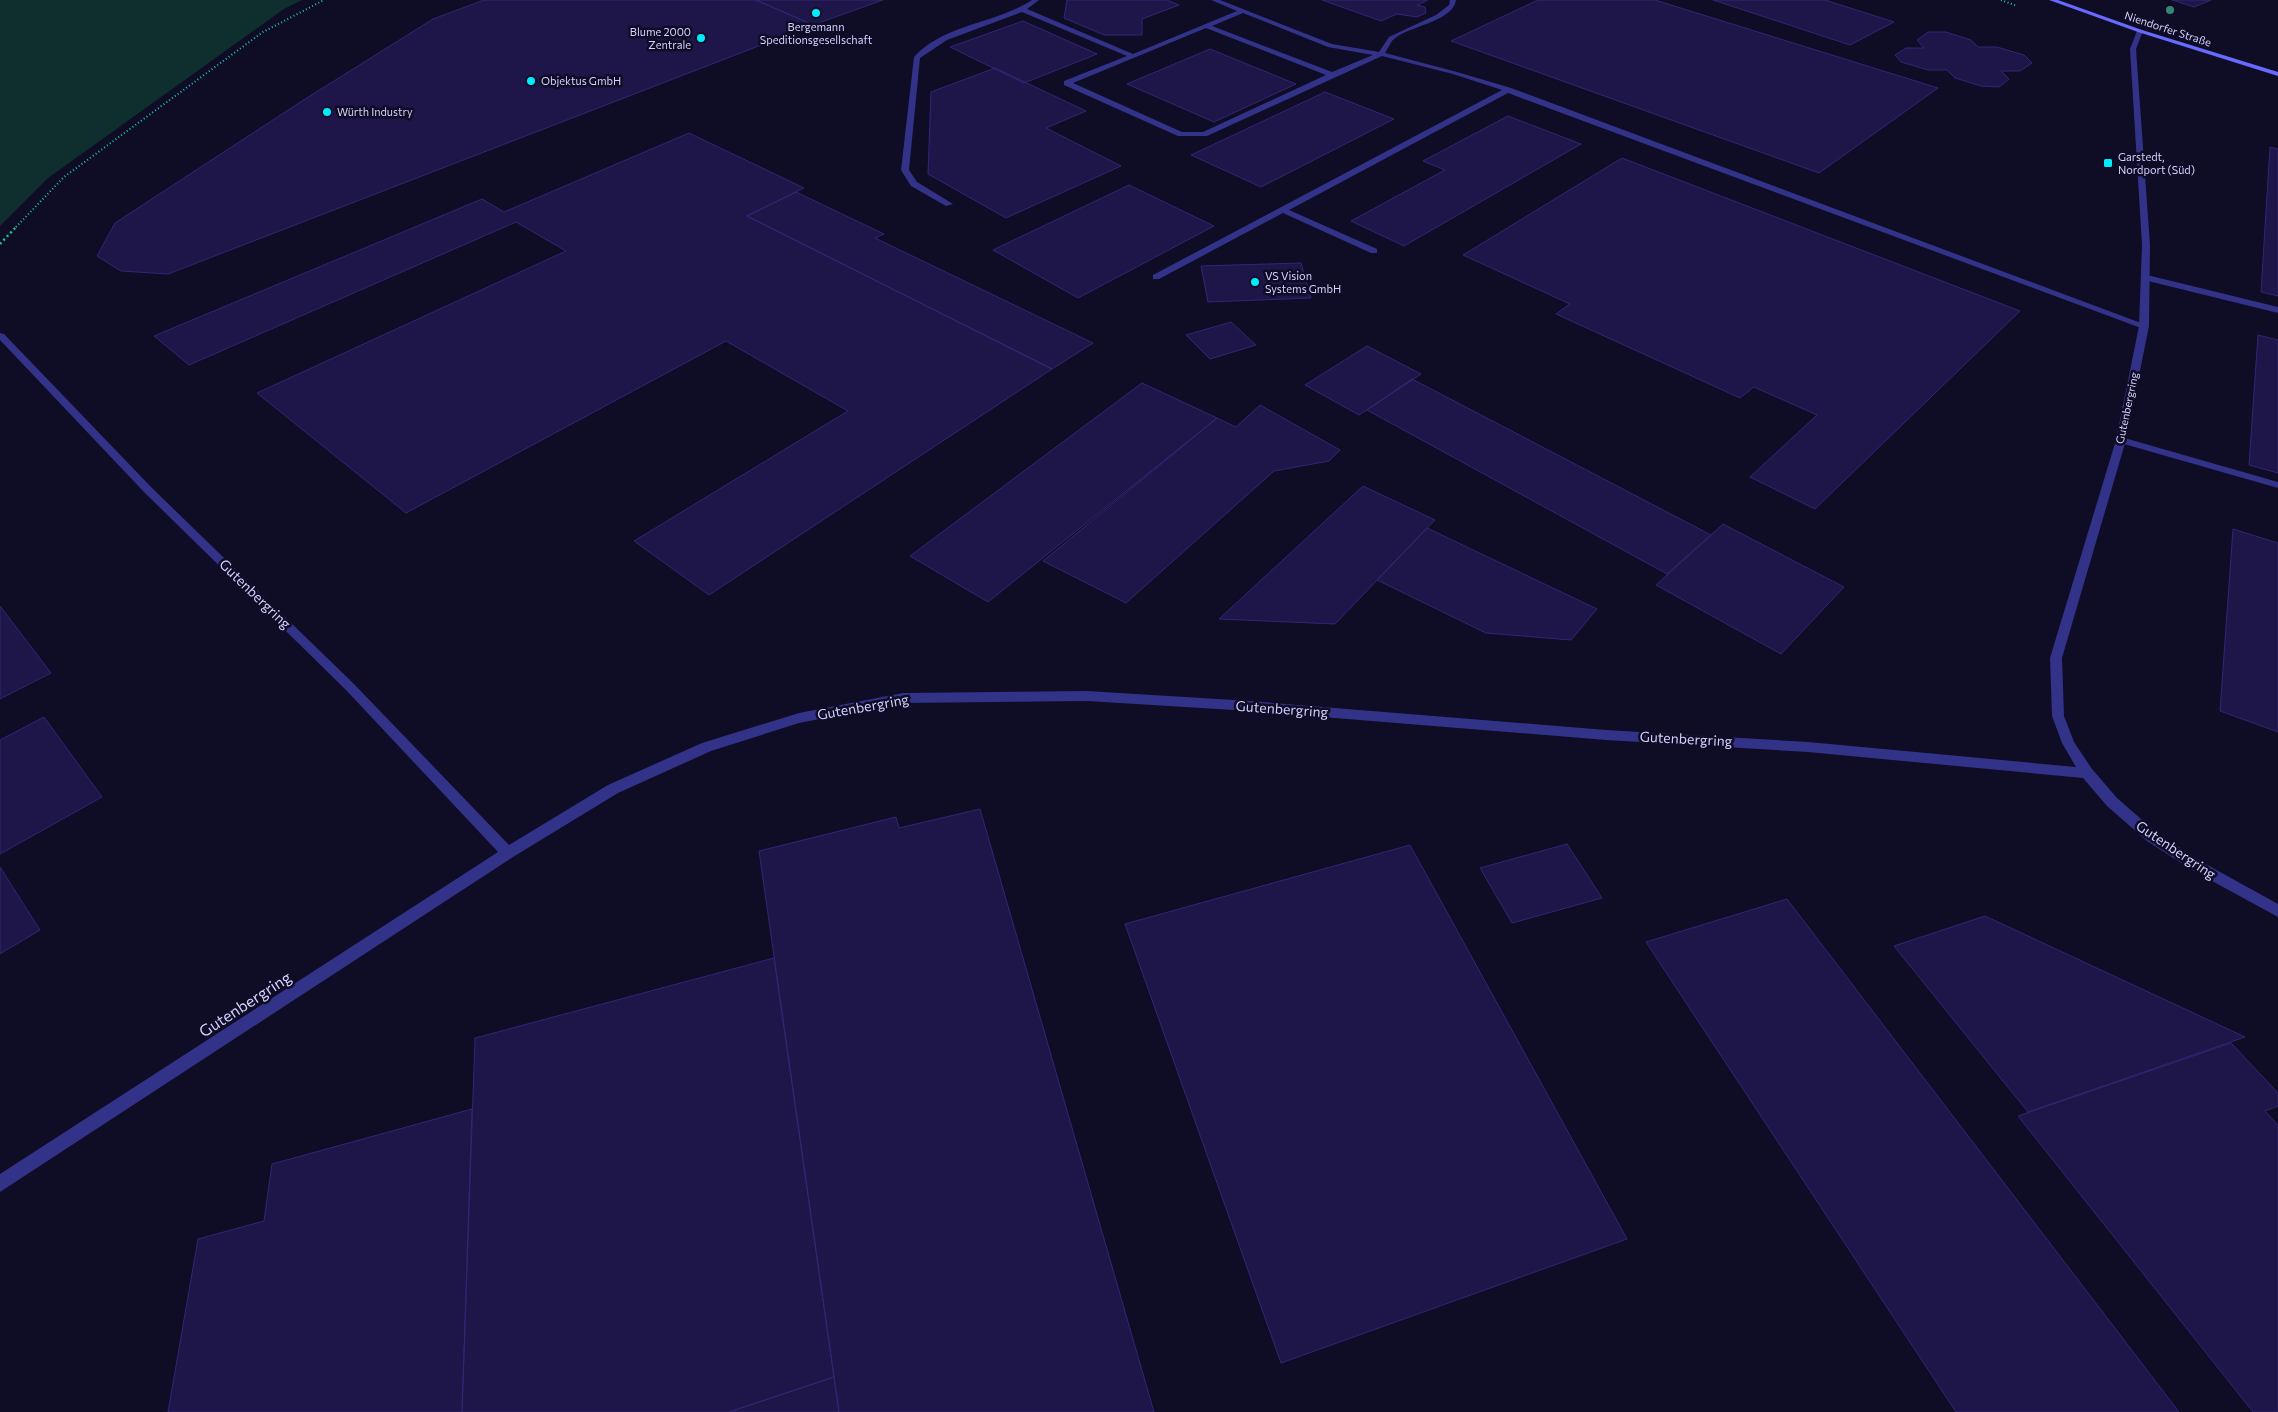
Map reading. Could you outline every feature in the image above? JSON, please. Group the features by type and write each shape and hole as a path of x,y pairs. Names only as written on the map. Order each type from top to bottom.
{"main road":[{"name":"Niendorfer Straße","path":"2052,0 2140,31 2278,74"}],"street":[{"path":"949,204 914,184 904,170 916,57 941,39 1024,10 1036,0"},
{"path":"1214,0 1330,46 1381,54 1455,73 1508,90 2144,326"},
{"path":"1242,11 1066,83 1181,134 1204,134 1381,54 1391,38 1438,16 1452,6 1453,0"},
{"path":"1024,10 1132,56"},
{"path":"1206,26 1332,75"},
{"name":"Gutenbergring","path":"2140,31 2132,49 2142,168 2147,278 2144,326 2121,440 2056,658 2058,716 2068,743 2087,773 2112,802 2152,837 2197,866 2278,911"},
{"path":"1156,277 1508,90"},
{"path":"1284,210 1374,251"},
{"path":"2147,278 2278,310"},
{"name":"Gutenbergring","path":"1,336 148,490 350,687 508,853"},
{"path":"2121,440 2278,485"},
{"name":"Gutenbergring","path":"0,1184 508,853 613,789 707,747 799,718 903,698 1037,695 1231,705 1606,735 1808,747 2087,773"}],"path":[{"path":"0,244 64,178 263,32 324,0"}],"green space":[{"path":"0,0 302,0 284,9 48,178 0,226"}],"building":[{"path":"484,0 756,0 813,25 168,274 121,271 97,256 115,223 302,101 433,19"},
{"name":"Bergemann Speditionsgesellschaft","path":"756,0 883,0 813,25"},
{"path":"1067,0 1167,0 1179,5 1142,19 1142,35 1104,35 1064,18"},
{"path":"1322,0 1428,0 1417,5 1425,7 1426,13 1417,17 1397,14 1381,21"},
{"path":"1538,0 1655,0 1938,88 1819,173 1451,41"},
{"path":"1713,0 1825,0 1894,22 1850,45"},
{"path":"2172,0 2211,0 2194,7"},
{"path":"1023,21 1097,54 1024,83 950,47"},
{"path":"1928,32 1946,32 1971,40 1978,47 1997,47 2024,55 2032,63 2020,71 2001,71 2009,79 1999,87 1981,86 1955,78 1947,70 1928,70 1901,62 1895,55 1906,48 1924,48 1917,40"},
{"path":"1210,49 1296,84 1214,122 1127,84"},
{"path":"995,68 1086,111 1046,128 1121,166 1006,218 928,174 931,92"},
{"path":"1325,92 1394,119 1261,187 1191,155"},
{"path":"1508,116 1581,144 1404,246 1351,221 1445,170 1423,161"},
{"path":"689,133 804,188 747,216 1052,369 709,595 634,541 848,411 726,341 406,513 257,393 566,251 516,222 189,365 154,336 482,199 504,212"},
{"path":"2270,147 2278,149 2278,296 2261,292"},
{"path":"1622,158 2020,311 1815,509 1750,477 1817,415 1754,387 1740,398 1556,314 1570,304 1463,255"},
{"path":"1129,185 1214,226 1078,298 993,250"},
{"path":"796,192 884,234 875,238 1093,343 1052,369 747,216"},
{"name":"VS Vision Systems GmbH","path":"1301,263 1311,298 1208,302 1201,266"},
{"path":"1231,322 1256,345 1210,359 1186,335"},
{"path":"2258,335 2278,340 2278,473 2249,465"},
{"path":"1367,346 1421,374 1359,415 1305,385"},
{"path":"1412,379 1711,535 1667,574 1367,410"},
{"path":"1142,383 1217,418 988,602 910,556"},
{"path":"1260,405 1340,450 1329,461 1274,471 1126,603 1043,561 1217,418 1236,427"},
{"path":"1363,486 1435,520 1335,624 1219,619"},
{"path":"1723,524 1844,587 1781,654 1656,585"},
{"path":"1427,528 1597,609 1571,640 1486,633 1377,580"},
{"path":"2233,529 2278,543 2278,732 2220,711"},
{"path":"0,606 51,673 0,699"},
{"path":"44,717 102,797 0,854 0,740"},
{"path":"980,809 1154,1412 839,1412 759,851 896,817 899,828"},
{"path":"1567,844 1602,898 1512,923 1480,868"},
{"path":"1410,845 1627,1239 1281,1363 1125,924"},
{"path":"0,867 40,930 0,954"},
{"path":"1787,899 2179,1412 1956,1412 1646,942"},
{"path":"1985,916 2245,1037 2028,1112 1894,946"},
{"path":"774,958 834,1377 729,1412 462,1412 475,1038"},
{"path":"2231,1043 2278,1093 2278,1106 2265,1111 2278,1125 2278,1412 2253,1412 2018,1116"},
{"path":"472,1109 462,1412 168,1412 198,1239 264,1221 272,1164"},
{"path":"834,1377 839,1412 729,1412"}],"place":[{"name":"Bergemann Speditionsgesellschaft","path":"816,13"},
{"name":"Blume 2000 Zentrale","path":"701,38"},
{"name":"Objektus GmbH","path":"531,81"},
{"name":"Würth Industry","path":"327,112"},
{"name":"Garstedt, Nordport (Süd)","path":"2108,163"},
{"name":"VS Vision Systems GmbH","path":"1255,282"}]}
